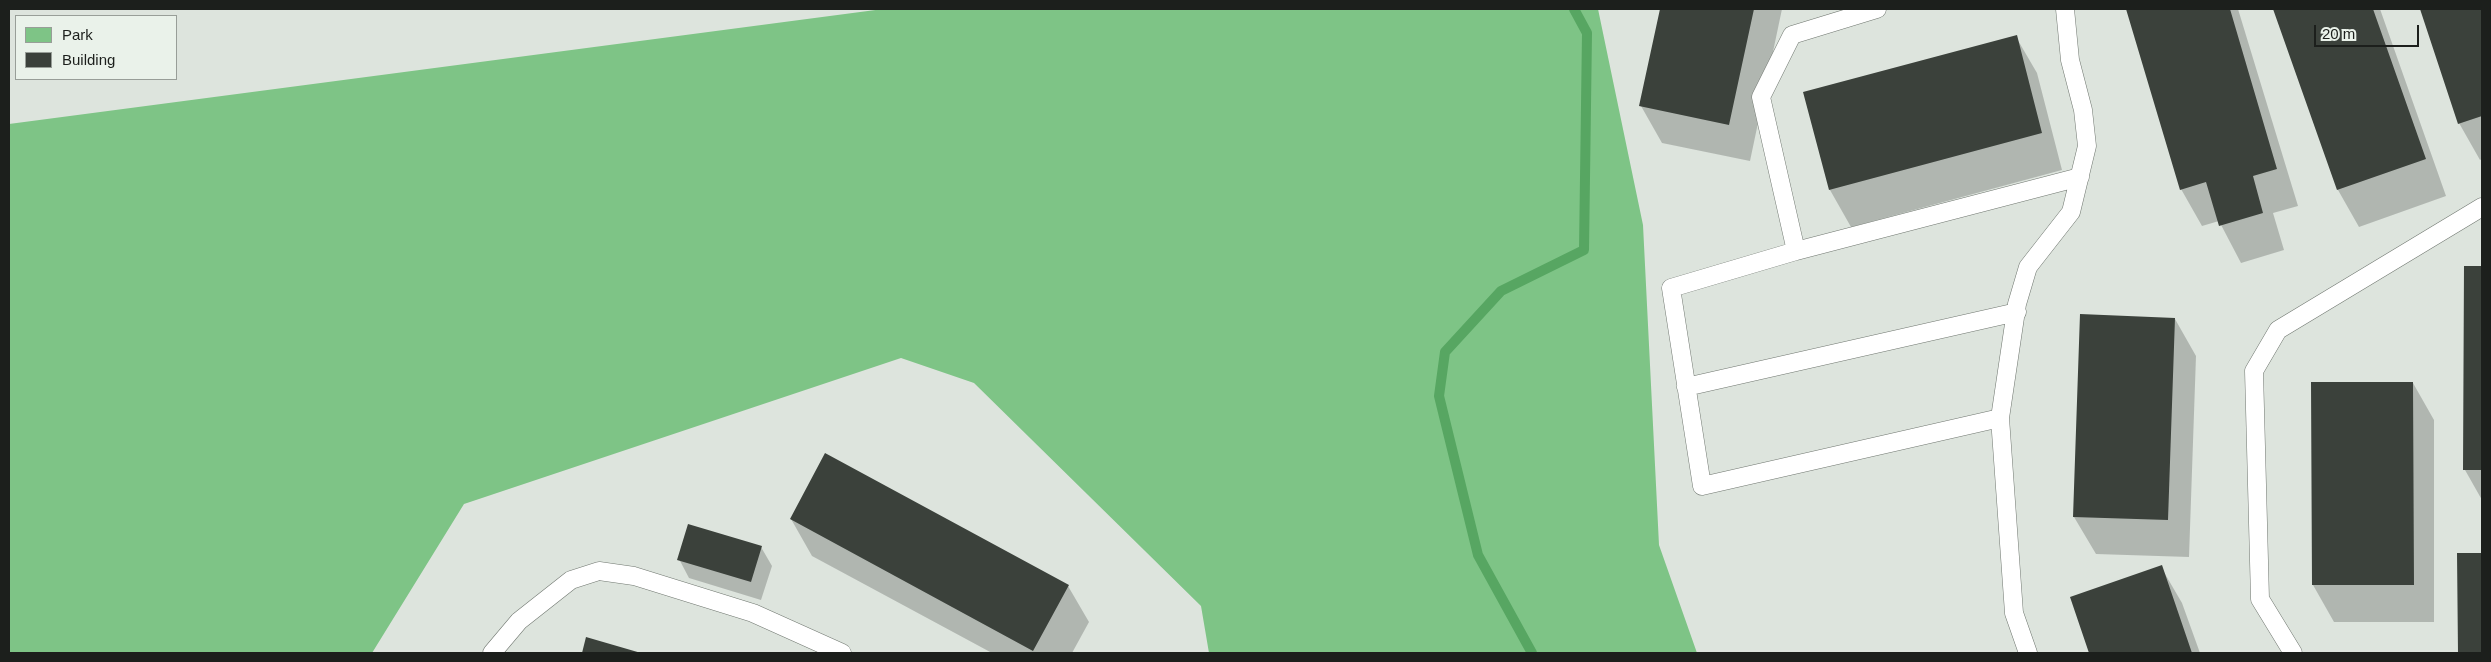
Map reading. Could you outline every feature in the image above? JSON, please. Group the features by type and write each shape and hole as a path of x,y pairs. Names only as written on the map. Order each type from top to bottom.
{"lane":[{"path":"1796,250 1760,97 1792,35 1877,9"},
{"path":"2028,653 2014,613 2000,418 2017,312 2028,267 2072,212 2087,146 2083,110 2070,60 2065,9"},
{"path":"2000,418 1702,486 1671,288 1796,250 2080,177"},
{"path":"2293,653 2260,599 2254,371 2278,330 2482,207"},
{"path":"1686,387 2017,312"},
{"path":"492,653 519,621 570,580 599,570 634,576 752,613 842,653"}],"green space":[{"path":"883,9 1598,9 1643,225 1659,545 1697,653 1209,653 1201,606 974,383 901,358 464,504 372,653 9,653 9,124"}],"building":[{"path":"1660,9 1754,9 1729,125 1639,106"},
{"path":"2126,9 2230,9 2277,169 2253,176 2263,213 2219,226 2206,182 2180,190"},
{"path":"2273,9 2373,9 2426,159 2337,190"},
{"path":"2420,9 2482,9 2482,116 2458,124"},
{"path":"2017,35 2042,133 1829,190 1803,92"},
{"path":"2464,266 2482,266 2482,470 2463,470"},
{"path":"2080,314 2175,318 2168,520 2073,517"},
{"path":"2311,382 2413,382 2414,585 2312,585"},
{"path":"825,453 1069,585 1033,651 790,519"},
{"path":"688,524 762,546 751,582 677,560"},
{"path":"2457,553 2482,553 2482,653 2458,653"},
{"path":"2162,565 2192,653 2089,653 2070,597"},
{"path":"586,637 641,653 582,653"}],"waterway":[{"path":"1532,653 1478,555 1439,396 1445,352 1501,291 1584,250 1587,33 1574,9"}]}
